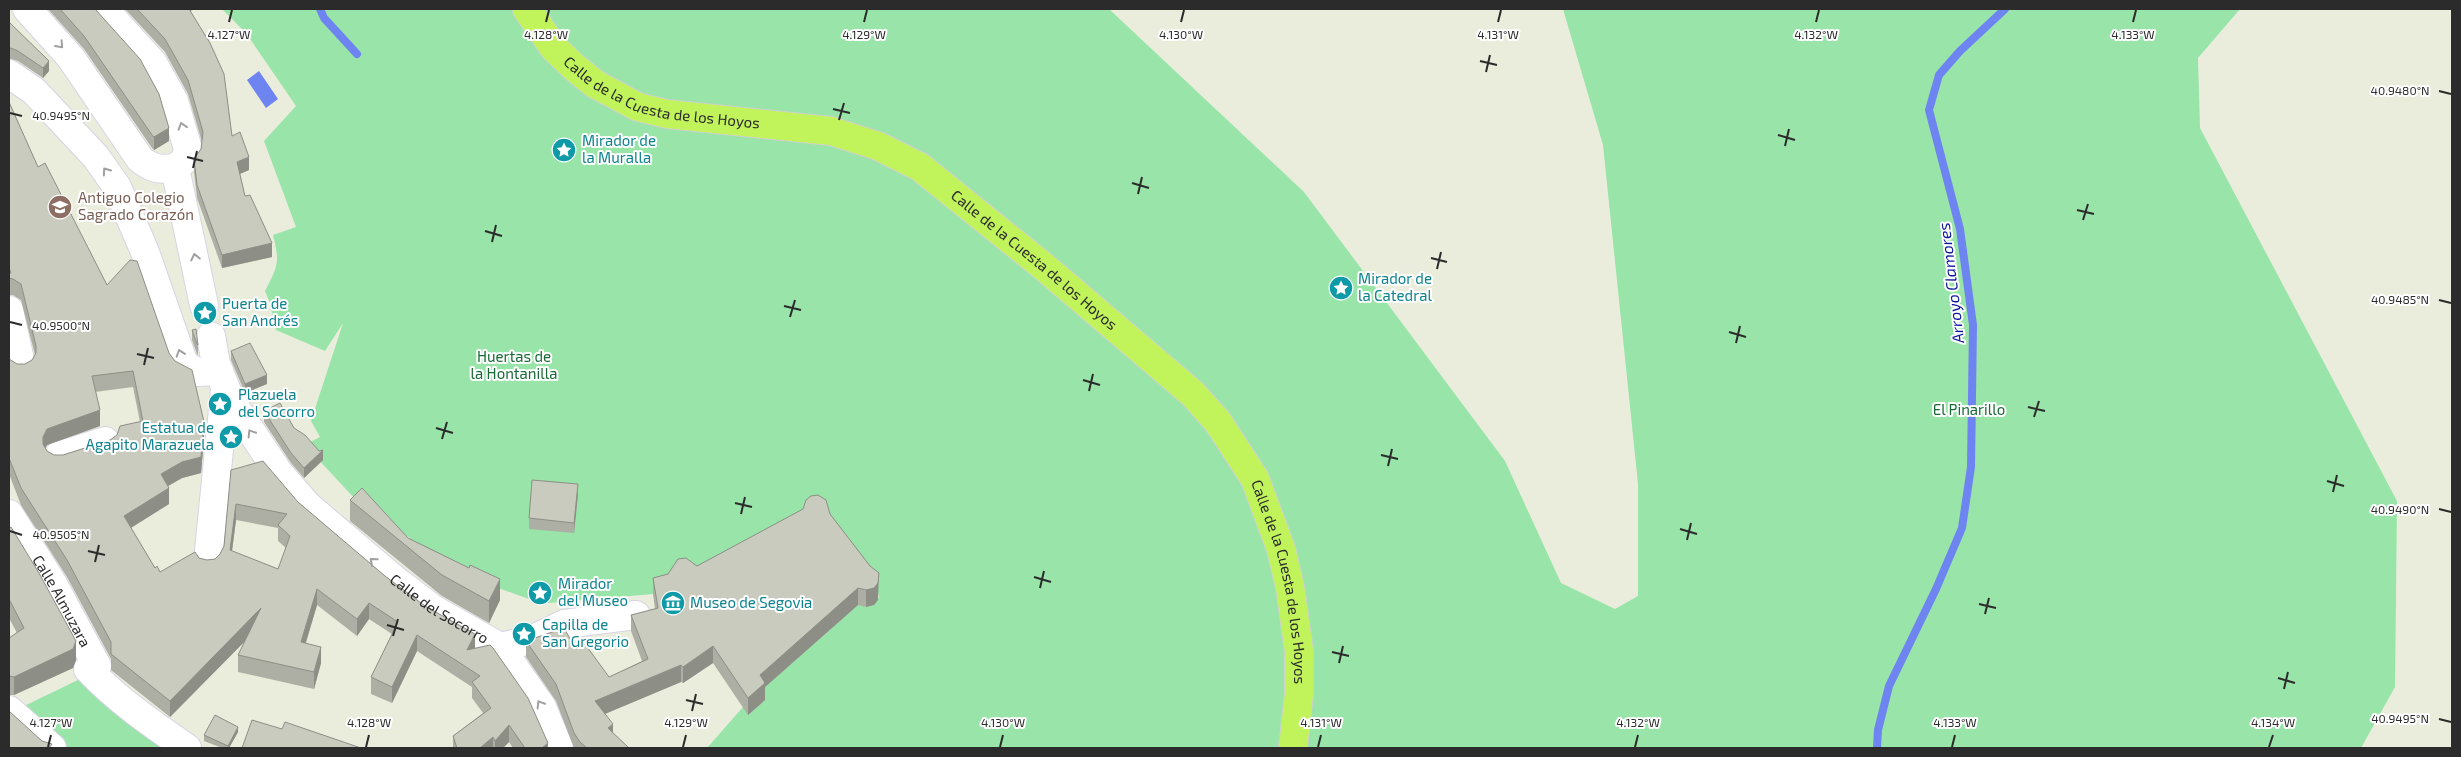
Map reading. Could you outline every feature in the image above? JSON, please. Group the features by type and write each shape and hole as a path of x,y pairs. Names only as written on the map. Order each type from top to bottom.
{"main road":[{"name":"Calle de la Cuesta de los Hoyos","path":"527,9 554,48 574,67 595,84 638,107 667,114 831,131 878,146 920,167 1042,266 1193,394 1218,422 1254,479 1281,549 1290,587 1299,651 1299,694 1293,748"}],"street":[{"path":"27,9 71,58 140,159 150,167 160,170 175,168 186,159 188,150 174,101 153,63 104,9"},
{"path":"9,74 34,91 96,157 117,187 145,252 184,364 196,372 222,380"},
{"path":"175,168 204,305"},
{"path":"9,310 21,365"},
{"path":"208,561 222,380 211,336"},
{"name":"Calle del Socorro","path":"222,380 256,442 279,473 308,506 395,580 433,609 500,647 531,640 564,624 636,615"},
{"path":"58,456 105,441"},
{"name":"Calle Almuzara","path":"9,514 54,584 93,667 104,686 152,724 187,748"},
{"path":"500,647 542,706 559,748"},
{"path":"9,710 52,748"}],"green space":[{"name":"El Pinarillo","path":"222,9 1109,9 1304,192 1505,461 1561,583 1615,609 1638,596 1638,484 1603,145 1563,9 2240,9 2198,58 2200,128 2397,501 2395,687 2361,748 707,748 743,707 749,714 765,700 760,691 859,604 866,607 874,605 879,597 877,587 670,591 548,603 550,590 532,585 529,599 406,555 413,542 409,537 403,535 394,541 305,445 320,437 311,421 343,323 325,351 276,330 270,303 265,291 273,276 277,258 273,235 296,227 264,141 296,106 246,33"},
{"path":"86,676 176,748 63,748 16,710"}],"water":[{"path":"259,71 278,99 266,108 247,80"}],"building":[{"path":"60,9 95,9 140,59 159,94 169,128 154,137 152,135 84,36"},
{"path":"137,9 189,9 210,43 224,74 232,136 240,132 249,157 237,162 245,196 250,195 272,243 222,255 197,185 194,159 201,149 203,132 188,80 165,39"},
{"path":"9,22 49,61 43,68 18,51 9,49"},
{"path":"9,102 38,167 45,163 107,285 130,260 137,261 169,353 175,361 192,370 204,422 201,457 182,462 161,474 169,488 124,516 155,568 157,566 160,572 195,552 199,558 215,559 224,546 231,470 263,461 298,502 385,576 425,606 475,634 467,650 490,645 528,698 548,743 542,748 525,748 509,725 495,741 493,737 480,748 457,748 453,736 491,708 472,682 480,676 417,635 392,687 371,677 398,622 369,603 357,619 317,589 301,642 321,647 314,672 238,655 261,608 170,701 111,654 111,642 67,560 21,488 9,458 9,359 17,364 25,364 32,360 36,353 36,346 21,284 9,278 9,273 11,273 9,268","holes":["133,371 143,421 120,426 117,435 110,440 63,455 54,455 47,451 43,444 43,437 47,429 100,410 92,376","236,504 287,514 278,525 290,536 278,569 230,550"]},
{"path":"196,329 198,345 192,330"},
{"path":"250,343 267,375 245,384 231,351"},
{"path":"280,403 294,428 305,435 319,451 323,450 304,468 291,453 264,411"},
{"path":"532,480 578,484 574,523 529,518"},
{"path":"362,488 408,538 469,568 470,565 500,579 489,601 442,575 350,500"},
{"path":"818,495 826,500 830,514 870,566 879,573 878,583 874,588 866,590 858,588 760,675 765,683 748,698 713,646 683,667 681,665 595,701 613,724 608,728 629,748 587,748 580,742 574,733 556,684 526,641 564,628 576,649 585,644 609,677 648,659 631,615 658,608 653,578 668,574 678,559 686,558 697,566 803,509 806,500 811,496"},
{"path":"11,527 39,573 76,641 73,649 14,677 9,676 9,638 24,628 9,599 9,528"},
{"path":"9,711 42,741 52,744 49,748 9,748"},
{"path":"215,715 238,727 228,746 204,735"},
{"path":"252,720 282,729 285,722 361,748 242,748"}],"waterway":[{"path":"320,9 324,18 357,54"},
{"name":"Arroyo Clamores","path":"1877,748 1878,730 1889,686 1936,589 1962,528 1971,467 1973,325 1960,229 1929,110 1939,75 1960,51 2005,9"}],"place":[{"name":"Mirador de la Muralla","path":"564,150"},
{"name":"Antiguo Colegio Sagrado Corazón","path":"60,207"},
{"name":"Mirador de la Catedral","path":"1341,288"},
{"name":"Puerta de San Andrés","path":"205,313"},
{"name":"Plazuela del Socorro","path":"220,404"},
{"name":"Estatua de Agapito Marazuela","path":"231,437"},
{"name":"Mirador del Museo","path":"540,593"},
{"name":"Museo de Segovia","path":"673,603"},
{"name":"Capilla de San Gregorio","path":"524,634"}],"park label":[{"name":"Huertas de la Hontanilla","path":"514,366"}]}
